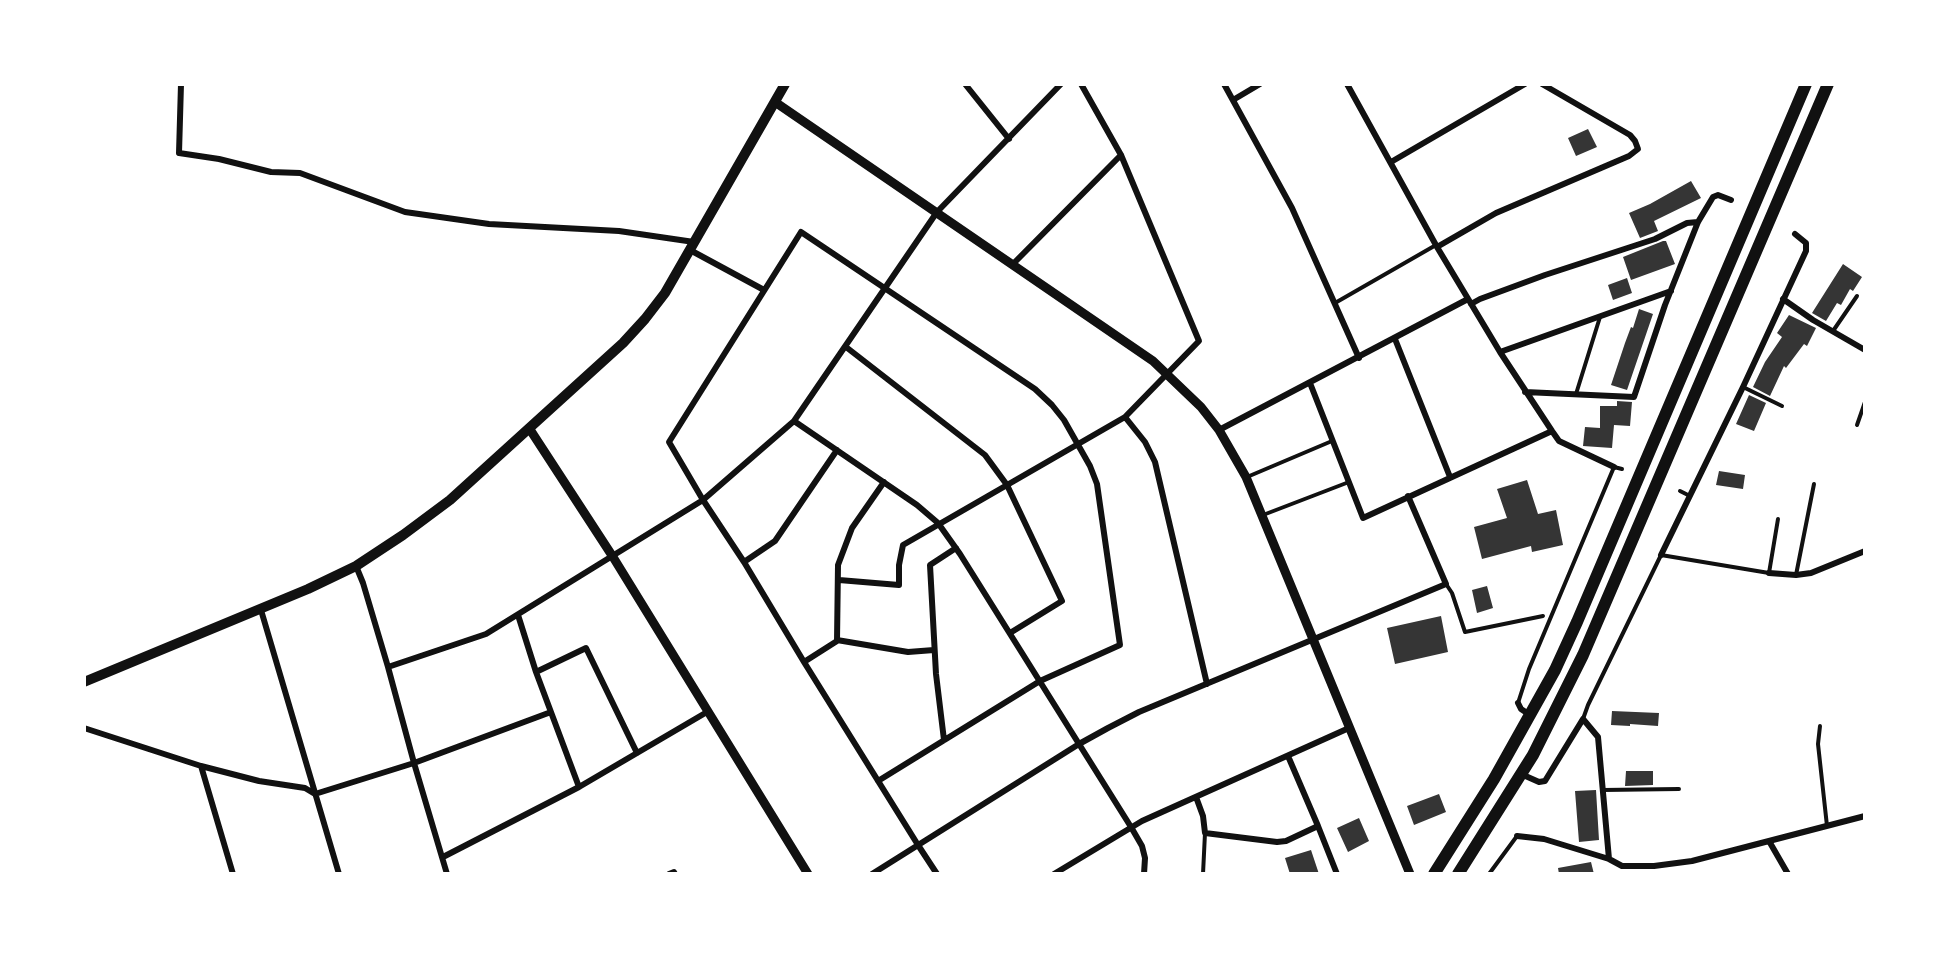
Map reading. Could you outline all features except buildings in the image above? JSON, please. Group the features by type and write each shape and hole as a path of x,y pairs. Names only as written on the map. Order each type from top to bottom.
{"highway":[{"path":"1434,874 1457,840 1555,670 1806,84"},
{"path":"1458,874 1521,774 1583,655 1828,84"}],"main road":[{"path":"84,682 261,610 356,566 450,500 623,343 645,319 665,293 785,84"}],"street":[{"path":"181,84 179,153 219,159 271,172 300,173 405,212 489,224 619,231 692,246 764,290"},
{"path":"965,84 1009,139"},
{"path":"388,667 486,634 703,500 794,421 937,212 1061,84"},
{"path":"839,580 899,585 899,565 903,545 1125,417 1199,341 1121,154 1081,84"},
{"path":"1224,84 1292,208 1359,358"},
{"path":"1233,100 1260,84"},
{"path":"1347,84 1436,246 1500,352 1552,431 1559,441 1614,467"},
{"path":"1391,162 1525,84"},
{"path":"1436,246 1496,213 1629,156 1638,149 1630,135 1542,84"},
{"path":"775,102 1153,361 1201,408 1219,430 1246,477 1410,874"},
{"path":"1011,265 1121,154"},
{"path":"1526,392 1634,397 1698,222 1713,197 1719,195 1731,200"},
{"path":"1219,430 1470,302 1655,238 1687,223 1698,222"},
{"path":"878,781 1040,681 1120,645 1096,484 1079,444 1058,412 1035,389 801,232 669,442 703,500 744,562 804,662 878,781 918,845 937,874"},
{"path":"1661,555 1806,251 1806,243 1794,234"},
{"path":"1500,352 1671,291"},
{"path":"1783,300 1865,350"},
{"path":"1395,339 1450,477"},
{"path":"846,347 985,455 1007,485 1062,602 1010,633"},
{"path":"1310,383 1363,518 1552,431"},
{"path":"1125,417 1145,442 1155,462 1207,684"},
{"path":"794,421 917,505 938,523 1131,826 1142,846 1145,858 1144,874"},
{"path":"529,428 613,557 808,874"},
{"path":"744,562 775,541 837,450"},
{"path":"837,640 838,564 852,528 884,482"},
{"path":"872,874 1079,744 1139,712 1446,584 1408,496"},
{"path":"944,740 934,650 930,565 956,548"},
{"path":"1769,573 1796,575 1811,573 1865,549"},
{"path":"356,566 388,667 447,874"},
{"path":"261,610 339,874"},
{"path":"518,615 536,672 579,787"},
{"path":"804,662 837,640 908,652 934,650"},
{"path":"536,672 585,648 637,753"},
{"path":"1518,704 1521,709 1530,714"},
{"path":"84,728 201,766 259,781 305,788 315,794 414,763 551,712"},
{"path":"443,857 579,787 707,712"},
{"path":"1521,774 1539,782 1545,781 1583,719 1598,736 1609,860"},
{"path":"1054,874 1131,826 1349,728"},
{"path":"1288,756 1337,874"},
{"path":"201,766 233,874"},
{"path":"1196,797 1203,816 1205,833 1276,842 1286,841 1318,826"},
{"path":"1517,836 1544,839 1622,866 1654,866 1692,861 1865,816"},
{"path":"1769,841 1788,874"},
{"path":"669,874 674,872 675,874"}],"lane":[{"path":"1334,303 1436,246"},
{"path":"1833,332 1857,296"},
{"path":"1576,394 1600,316"},
{"path":"1743,387 1782,406"},
{"path":"1857,424 1865,402"},
{"path":"1246,477 1332,441"},
{"path":"1518,704 1529,669 1614,467 1622,469"},
{"path":"1263,515 1349,481"},
{"path":"1796,575 1814,484"},
{"path":"1680,491 1690,496"},
{"path":"1583,719 1661,555 1769,573 1778,519"},
{"path":"1446,584 1452,593 1465,632 1543,616"},
{"path":"1820,726 1818,744 1827,826"},
{"path":"1603,790 1679,789"},
{"path":"1203,874 1205,833"},
{"path":"1489,874 1517,836"},
{"path":"1622,866 1622,874"}]}
